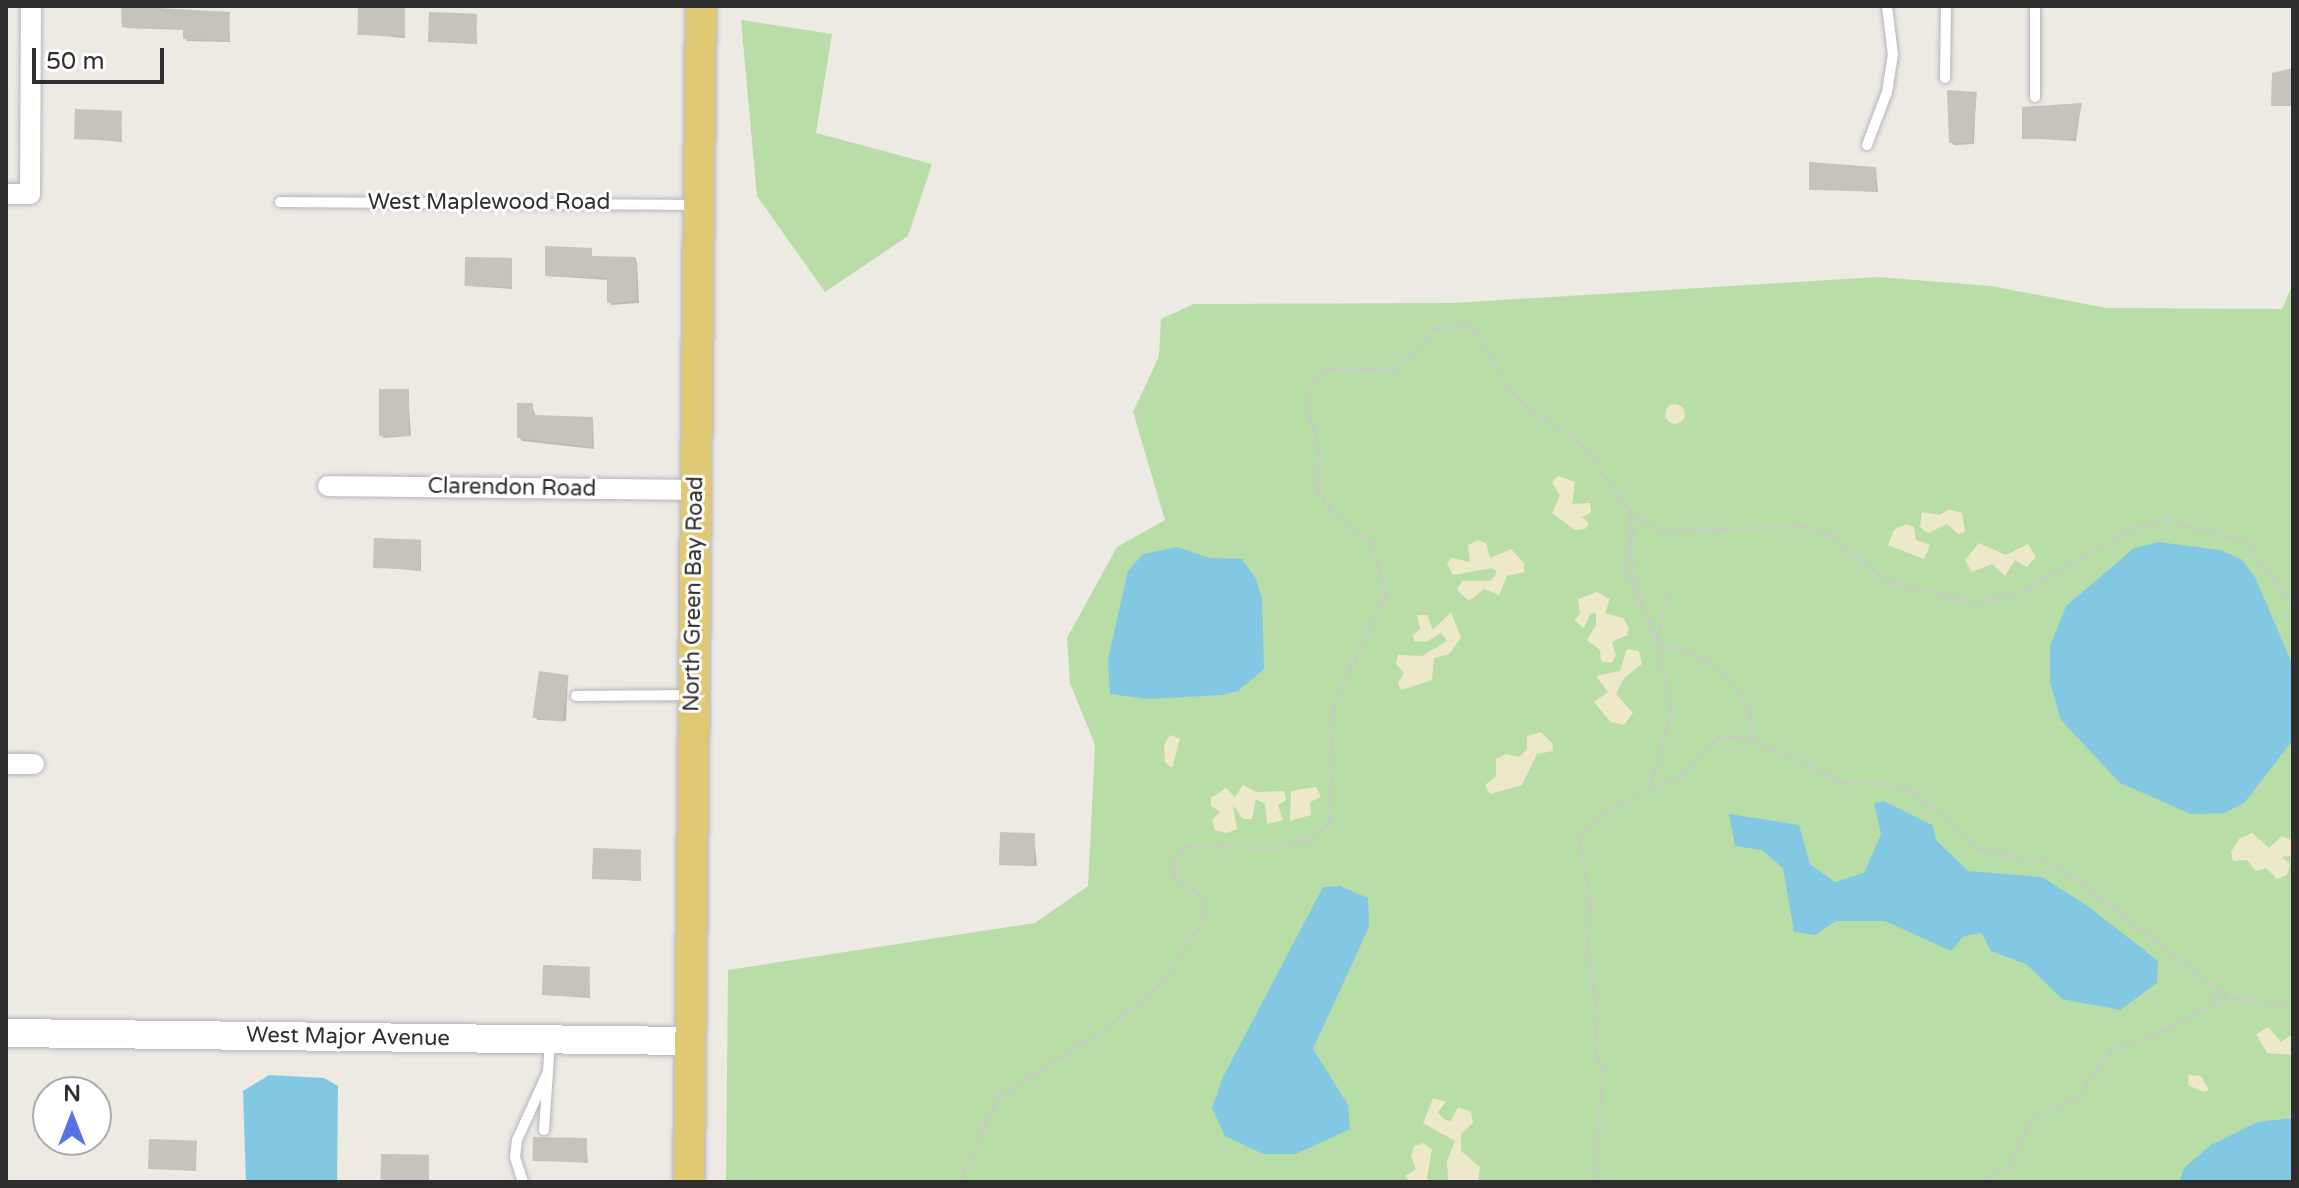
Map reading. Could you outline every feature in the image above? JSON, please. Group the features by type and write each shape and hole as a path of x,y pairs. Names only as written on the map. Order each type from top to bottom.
{"main road":[{"name":"North Green Bay Road","path":"689,1182 701,6"}],"street":[{"path":"6,194 30,194 31,6"},
{"name":"Clarendon Road","path":"328,486 696,490"},
{"path":"6,764 34,764"},
{"name":"West Major Avenue","path":"6,1033 690,1041"}],"lane":[{"path":"1867,145 1887,92 1893,55 1887,6"},
{"path":"1945,78 1946,6"},
{"path":"2035,6 2035,97"},
{"name":"West Maplewood Road","path":"280,202 698,205"},
{"path":"576,696 693,695"},
{"path":"544,1130 550,1039"},
{"path":"523,1182 515,1157 517,1140 548,1072"}],"path":[{"path":"959,1182 999,1096 1103,1031 1165,980 1206,916 1202,896 1175,878 1174,860 1186,846 1276,848 1311,839 1330,821 1333,707 1386,594 1382,563 1372,543 1329,508 1317,488 1319,450 1306,403 1318,375 1330,369 1395,369 1434,329 1463,324 1476,332 1517,398 1581,444 1639,521 1680,533 1807,526 1831,536 1887,580 1974,603 2026,590 2135,527 2166,520 2248,542 2293,605"},
{"path":"1630,511 1626,576 1637,590"},
{"path":"1639,521 1632,531 1631,553 1637,590 1657,643 1672,710 1650,787"},
{"path":"1657,643 1668,594"},
{"path":"1657,643 1704,657 1728,675 1750,708 1753,739"},
{"path":"1594,1182 1603,1072 1595,1050 1597,1008 1587,940 1591,907 1579,839 1595,819 1650,787 1684,774 1719,736 1753,739 1842,782 1911,789 1980,849 2058,865 2226,996"},
{"path":"2212,995 2293,1006"},
{"path":"1980,1182 2009,1167 2031,1119 2078,1097 2112,1050 2177,1025 2226,996"}],"green space":[{"path":"741,20 832,34 816,133 932,164 908,236 825,292 757,196"},
{"path":"1878,277 1991,286 2107,308 2282,309 2293,284 2293,1182 726,1182 728,970 1035,923 1088,886 1095,745 1070,683 1067,638 1117,547 1165,520 1133,412 1159,356 1161,319 1194,304 1454,303"}],"sand":[{"path":"1675,404 1682,407 1685,414 1682,421 1675,424 1668,421 1665,414 1668,407"},
{"path":"1558,476 1575,482 1572,504 1590,503 1591,512 1582,517 1589,523 1585,529 1575,530 1552,513 1560,496 1552,482"},
{"path":"1949,509 1962,513 1965,532 1958,534 1947,524 1928,533 1920,527 1922,512 1940,515"},
{"path":"1906,524 1914,527 1916,540 1930,545 1924,559 1888,545 1894,530"},
{"path":"1478,540 1486,543 1490,558 1511,549 1524,563 1524,572 1507,576 1499,595 1484,589 1469,601 1457,590 1462,581 1491,581 1497,572 1492,568 1453,575 1447,563 1452,558 1470,562 1468,545"},
{"path":"1979,543 2006,555 2028,544 2036,557 2027,567 2015,560 2005,576 1992,564 1972,572 1965,560"},
{"path":"1597,592 1610,599 1605,613 1623,618 1629,628 1627,635 1612,642 1616,656 1611,663 1601,661 1600,650 1587,640 1596,625 1596,613 1590,614 1584,628 1574,620 1580,614 1578,599"},
{"path":"1451,612 1461,638 1449,654 1434,658 1432,680 1401,690 1398,683 1404,673 1396,664 1398,655 1422,656 1447,641 1441,633 1426,642 1414,641 1413,635 1420,629 1417,615 1427,615 1433,630"},
{"path":"1627,649 1639,651 1642,664 1624,678 1616,694 1633,713 1624,725 1611,722 1594,702 1608,692 1596,676 1620,671"},
{"path":"1541,732 1552,743 1553,751 1537,754 1522,785 1490,794 1485,785 1496,776 1496,759 1506,754 1519,757 1527,749 1527,736"},
{"path":"1170,735 1180,739 1172,768 1165,762 1164,745"},
{"path":"1243,785 1256,792 1284,791 1286,800 1278,805 1283,820 1267,824 1265,804 1256,799 1252,819 1243,819 1233,805 1237,829 1227,833 1215,830 1212,820 1220,812 1211,806 1211,798 1226,788 1235,797"},
{"path":"1316,787 1321,797 1310,802 1311,815 1290,821 1291,791"},
{"path":"2252,833 2269,848 2282,836 2293,841 2293,855 2282,857 2290,864 2287,875 2277,879 2266,868 2256,871 2247,860 2233,861 2231,852 2239,839"},
{"path":"2268,1027 2281,1042 2293,1034 2293,1055 2267,1053 2256,1034"},
{"path":"2189,1075 2201,1076 2209,1090 2203,1092 2188,1085"},
{"path":"1433,1098 1446,1102 1438,1112 1443,1119 1451,1121 1458,1107 1471,1112 1473,1123 1461,1134 1461,1151 1480,1167 1478,1182 1448,1182 1447,1161 1455,1141 1423,1123"},
{"path":"1423,1143 1432,1149 1427,1178 1431,1182 1411,1182 1405,1176 1416,1169 1411,1156 1414,1146"}],"water":[{"path":"2158,542 2220,550 2241,559 2255,577 2293,666 2293,740 2245,802 2225,813 2191,814 2120,783 2061,720 2050,683 2050,646 2066,606 2133,549"},
{"path":"1177,547 1209,558 1242,559 1256,579 1262,599 1264,669 1238,691 1222,695 1147,699 1110,694 1108,659 1128,571 1143,554"},
{"path":"1884,801 1932,825 1937,841 1968,871 2042,877 2089,907 2158,961 2157,983 2120,1010 2062,999 2026,964 1991,951 1982,933 1964,936 1951,951 1885,921 1836,921 1815,935 1794,932 1783,868 1762,850 1735,846 1729,814 1799,825 1810,864 1835,882 1864,873 1881,834 1874,803"},
{"path":"1340,886 1368,898 1369,927 1313,1049 1348,1105 1350,1129 1296,1154 1263,1154 1225,1136 1212,1108 1223,1077 1323,887"},
{"path":"269,1075 324,1078 338,1086 337,1182 246,1182 243,1091"},
{"path":"2293,1118 2293,1182 2179,1182 2184,1168 2211,1145 2257,1122"}],"building":[{"path":"121,6 230,12 228,41 183,39 183,29 122,27"},
{"path":"358,6 405,7 404,36 357,35"},
{"path":"429,12 477,14 476,44 428,42"},
{"path":"2293,68 2293,106 2271,106 2272,73"},
{"path":"1947,90 1977,92 1972,143 1949,143"},
{"path":"2082,103 2075,139 2022,139 2022,107"},
{"path":"75,109 122,111 121,141 74,139"},
{"path":"1809,162 1876,167 1876,191 1809,190"},
{"path":"545,246 592,248 592,256 636,257 637,301 607,303 607,278 545,276"},
{"path":"465,257 512,258 511,287 464,286"},
{"path":"379,389 409,389 409,436 379,436"},
{"path":"517,403 533,403 533,415 593,417 592,447 517,438"},
{"path":"374,538 421,540 420,570 373,568"},
{"path":"539,671 569,675 562,722 532,718"},
{"path":"1000,832 1035,833 1034,866 999,865"},
{"path":"593,848 641,850 640,881 592,879"},
{"path":"543,965 590,967 589,997 542,995"},
{"path":"533,1137 587,1138 587,1162 533,1161"},
{"path":"149,1139 197,1141 196,1171 148,1169"},
{"path":"381,1154 429,1155 429,1182 381,1182"}]}
